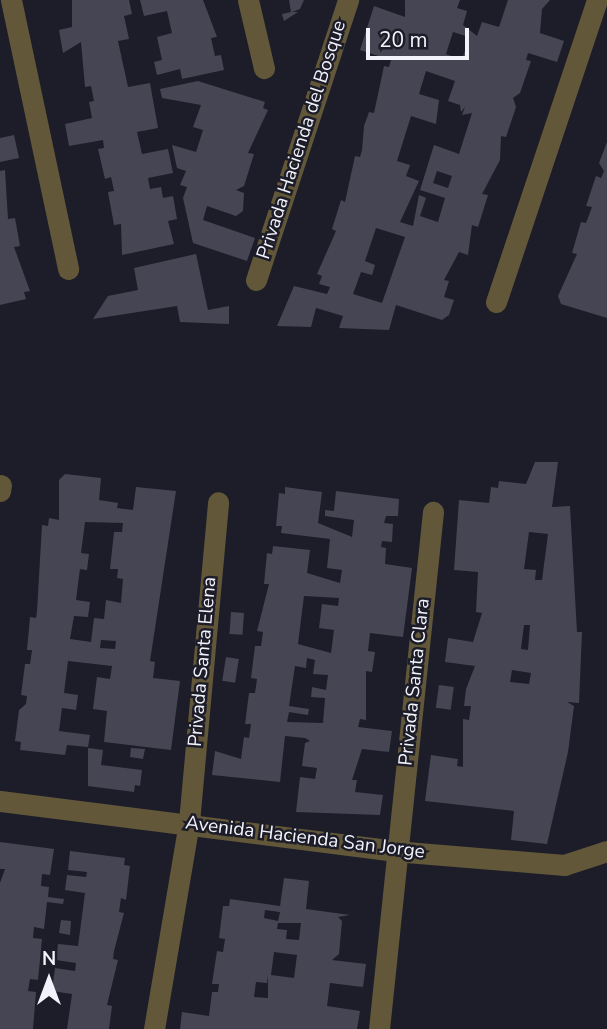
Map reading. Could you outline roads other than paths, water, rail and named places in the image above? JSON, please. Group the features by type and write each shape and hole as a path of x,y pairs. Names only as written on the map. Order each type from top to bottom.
{"street":[{"path":"11,0 68,269"},
{"path":"248,0 264,68"},
{"name":"Privada Hacienda del Bosque","path":"256,279 348,0"},
{"path":"496,302 597,0"},
{"name":"Privada Santa Elena","path":"154,1029 188,822 218,502"},
{"name":"Privada Santa Clara","path":"379,1029 394,851 433,512"},
{"name":"Avenida Hacienda San Jorge","path":"0,802 188,822 394,851 564,865 607,851"}]}
